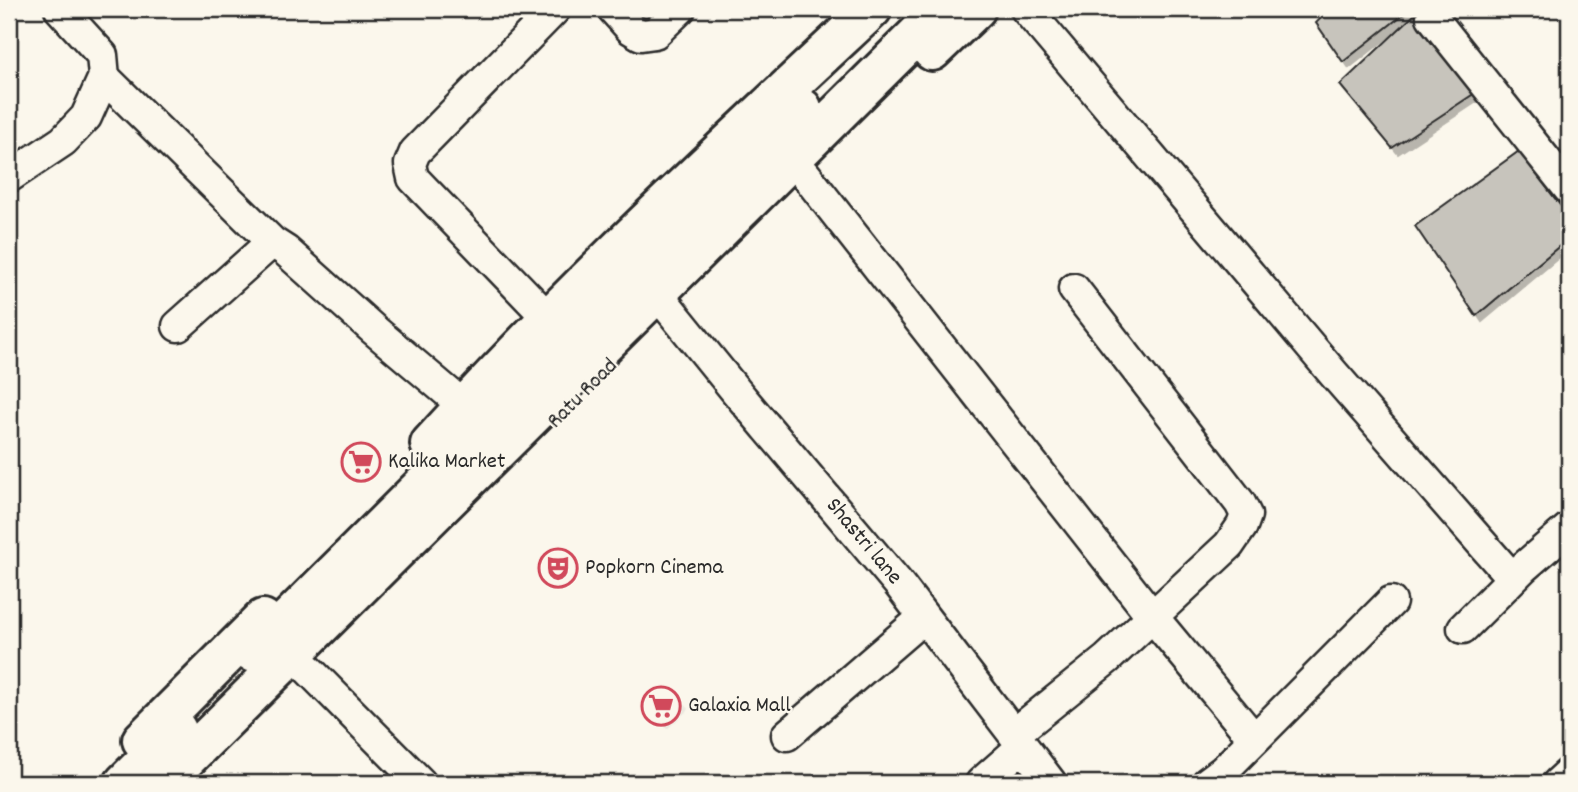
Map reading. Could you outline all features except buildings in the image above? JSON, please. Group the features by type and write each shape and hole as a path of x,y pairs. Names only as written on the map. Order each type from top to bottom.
{"main road":[{"path":"99,783 343,540 548,318 636,230 872,9"},
{"path":"124,783 903,9"},
{"path":"162,783 943,9"},
{"name":"Ratu Road","path":"195,783 668,307 976,9"}],"street":[{"path":"9,177 71,133 86,117 104,77 102,55 60,9"},
{"path":"548,318 413,178 410,164 415,152 555,9"},
{"path":"613,9 631,29 641,35 655,33 680,9"},
{"path":"1026,9 1333,373 1512,578"},
{"path":"1432,17 1569,190"},
{"path":"104,77 272,242 286,251 464,406"},
{"path":"805,174 1152,616 1254,739"},
{"path":"178,326 272,242"},
{"path":"981,783 1019,740 1229,545 1246,516 1240,503 1074,289"},
{"name":"Shastri lane","path":"668,307 925,617 1051,783"},
{"path":"1464,628 1512,578 1569,528"},
{"path":"1207,783 1223,771 1391,602"},
{"path":"787,735 925,617"},
{"path":"309,670 421,783"},
{"path":"1558,783 1569,773"}],"shaded area":[{"path":"668,686 689,709 667,729 646,708"}],"place":[{"name":"Kalika Market","path":"361,462"},
{"name":"Popkorn Cinema","path":"558,568"},
{"name":"Galaxia Mall","path":"661,706"}]}
